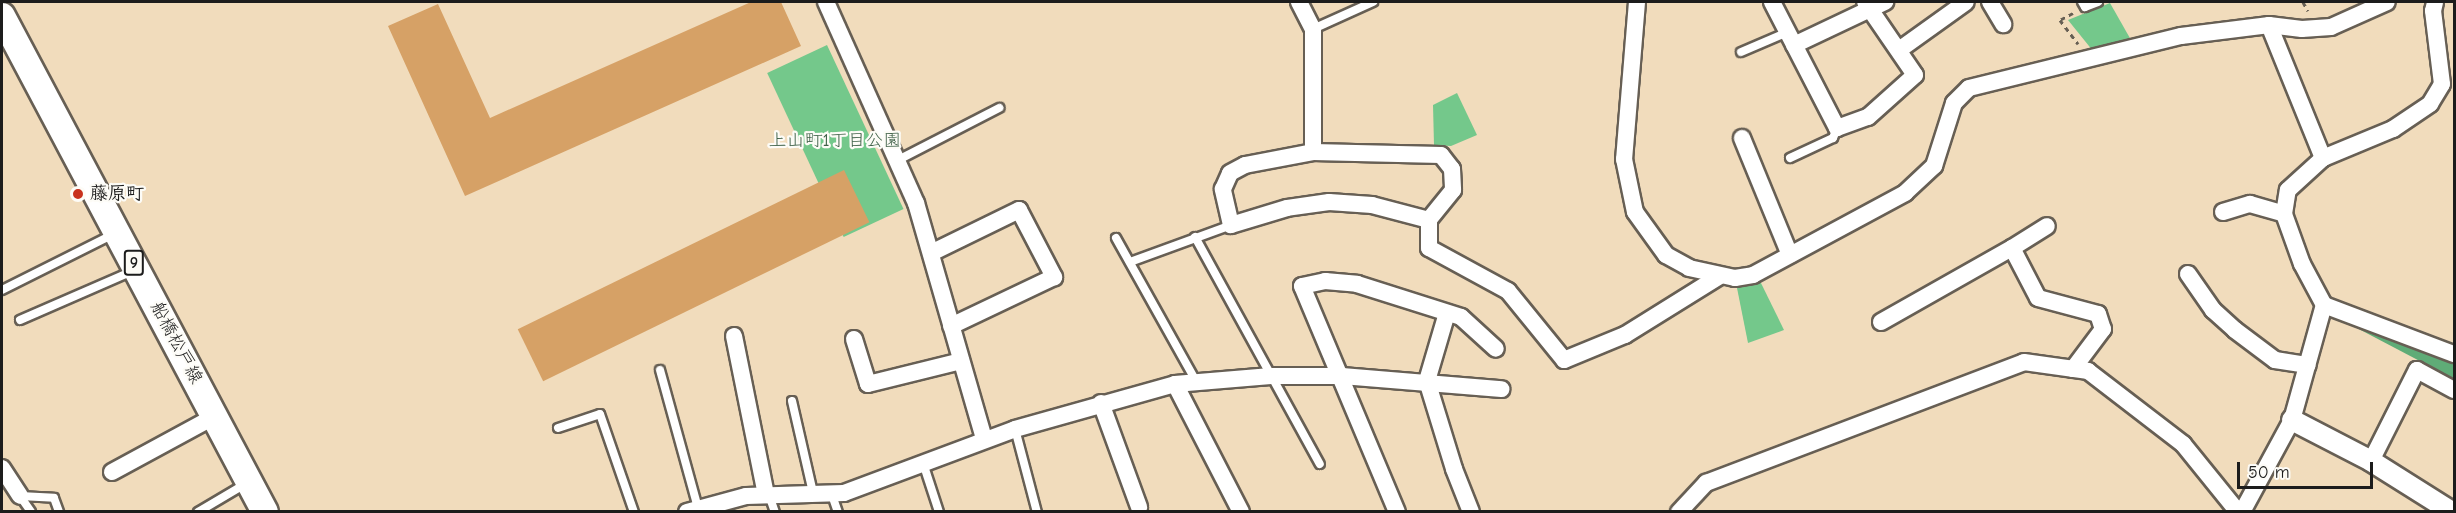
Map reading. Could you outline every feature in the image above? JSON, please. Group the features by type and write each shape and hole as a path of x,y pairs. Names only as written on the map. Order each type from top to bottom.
{"main road":[{"name":"船橋松戸線","path":"2,16 265,512"}],"street":[{"path":"826,2 898,160 931,253 984,439"},
{"path":"1299,2 1313,28 1313,152"},
{"path":"1636,2 1624,159 1635,212 1666,255 1689,268 1718,277 1753,275 1905,193 1934,166 1954,103 1969,88 2181,36 2269,25 2302,29 2331,27 2387,2"},
{"path":"1772,2 1837,128 1868,117 1915,75 1874,4 1791,38"},
{"path":"1899,50 1966,2"},
{"path":"1990,2 2003,24"},
{"path":"2435,2 2433,11 2448,78 2430,104 2393,129 2323,158 2288,190 2284,214 2302,264 2324,305 2454,354"},
{"path":"2269,25 2323,158"},
{"path":"1742,138 1790,255"},
{"path":"1429,220 1372,205 1329,202 1287,208 1231,225 1223,189 1230,173 1245,165 1313,152 1442,155 1452,169 1453,190 1429,220 1429,248 1508,291 1564,360 1625,335 1718,277"},
{"path":"2223,212 2250,204 2284,214"},
{"path":"931,253 1019,210 1054,277 951,326"},
{"path":"1881,321 2047,226"},
{"path":"2012,248 2038,298 2098,314 2103,329 2073,369"},
{"path":"2188,274 2213,310 2235,330 2275,360 2308,365"},
{"path":"1397,512 1342,376 1302,286 1325,281 1357,284 1461,317 1496,349"},
{"path":"1679,512 1706,483 1983,375 2024,362 2088,371 2183,444 2240,512 2292,420 2324,305"},
{"path":"1447,313 1426,381 1454,469 1471,512"},
{"path":"734,336 767,494"},
{"path":"854,339 868,384 961,360"},
{"path":"2372,461 2417,370 2454,390"},
{"path":"692,510 767,494 832,495 924,466 984,439 1101,403 1175,384 1271,376 1342,376 1426,381 1501,389"},
{"path":"1175,384 1241,512"},
{"path":"1101,403 1139,507"},
{"path":"112,472 215,416"},
{"path":"2292,420 2372,461 2452,512"},
{"path":"2,468 20,496"}],"lane":[{"path":"1313,28 1372,2"},
{"path":"2084,4 2098,2"},
{"path":"1741,52 1791,38"},
{"path":"898,160 999,108"},
{"path":"1790,158 1833,138 1837,128"},
{"path":"1130,262 1231,225"},
{"path":"2,290 117,233"},
{"path":"1195,237 1320,464"},
{"path":"1116,238 1196,381"},
{"path":"20,320 137,269"},
{"path":"660,370 692,510"},
{"path":"792,401 813,493"},
{"path":"558,428 600,414 633,512"},
{"path":"1015,429 1037,512"},
{"path":"924,466 939,512"},
{"path":"198,512 250,481"},
{"path":"767,494 775,512"},
{"path":"832,495 838,512"},
{"path":"20,496 31,512"},
{"path":"20,496 54,498 59,512"}],"path":[{"path":"2084,4 2060,20 2089,59"}],"green space":[{"path":"2110,3 2131,40 2093,51 2068,20"},
{"name":"上山町1丁目公園","path":"827,45 903,209 844,237 767,73"},
{"path":"1457,93 1477,135 1451,146 1434,145 1433,105"},
{"path":"1758,277 1784,330 1748,343 1736,283"},
{"path":"2355,325 2454,359 2454,379 2355,327"}],"building":[{"path":"751,2 781,2 801,46 465,196 388,26 438,4 490,118"},
{"path":"844,170 869,222 543,381 518,329"}],"place":[{"name":"藤原町","path":"78,194"}]}
